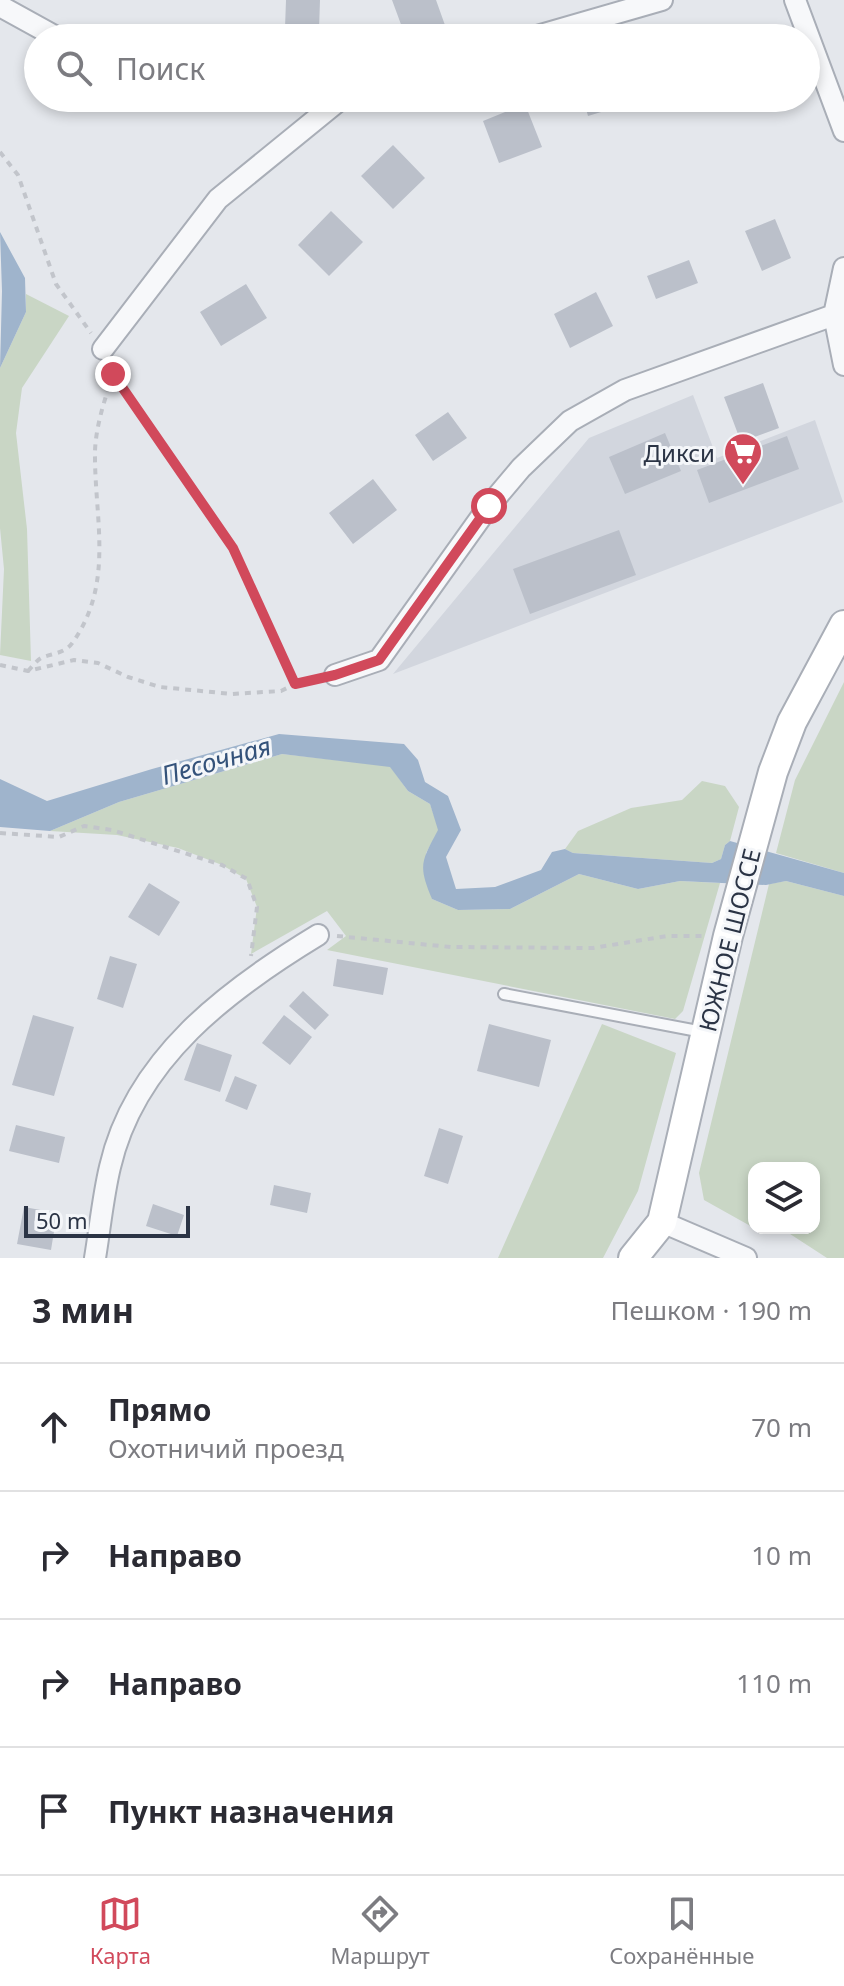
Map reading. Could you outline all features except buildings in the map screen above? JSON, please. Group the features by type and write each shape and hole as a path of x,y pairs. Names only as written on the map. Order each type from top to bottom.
{"main road":[{"name":"ЮЖНОЕ ШОССЕ","path":"633,1258 662,1222 728,936 773,772 792,722 844,625"}],"street":[{"path":"579,24 662,0"},
{"path":"795,0 804,24"},
{"path":"0,6 33,24"},
{"path":"820,67 844,131"},
{"path":"103,349 218,199 325,112"},
{"path":"844,268 834,315 844,365"},
{"path":"335,675 379,660 489,506 521,468 570,421 625,390 834,315"},
{"path":"95,1258 110,1165 125,1124 146,1082 195,1022 280,958 318,935"},
{"path":"662,1222 746,1258"}],"lane":[{"path":"504,994 705,1033"}],"path":[{"path":"0,152 18,175 56,284 103,349 113,374 233,548 295,684"},
{"path":"28,671 39,659 59,653 71,645 94,598 101,558 95,447 113,374"},
{"path":"0,665 28,671 74,660 98,663 160,687 232,694 281,691 295,684 335,675"},
{"path":"0,833 59,837 84,826 112,830 179,849 222,865 247,879 257,907 244,985"},
{"path":"318,935 451,947 593,948 667,936 728,936"}],"shaded area":[{"path":"693,395 717,458 815,420 843,502 393,674 589,438"}],"green space":[{"path":"26,294 69,316 22,388 16,433 27,529 31,661 0,655 4,569 0,528 0,368 26,312"},
{"path":"844,682 844,873 776,853 795,780"},
{"path":"282,754 390,766 408,791 430,804 439,830 426,853 432,899 458,910 510,909 579,874 638,889 680,881 720,883 683,1011 675,1019 327,950 346,936 327,911 251,954 257,907 246,879 222,865 178,848 117,835 50,831 119,802"},
{"path":"702,781 725,786 739,807 730,841 725,845 721,859 712,863 573,853 565,849 578,831 631,808 682,800"},
{"path":"786,881 844,896 844,1258 827,1258 790,1234 820,1234 820,1162 748,1162 748,1225 704,1200 699,1173 769,884"},
{"path":"602,1024 676,1053 638,1191 603,1258 498,1258"}],"water":[{"path":"0,232 25,278 26,312 0,368 2,291"},
{"name":"Песочная","path":"279,734 404,744 418,760 425,782 448,796 461,830 446,857 456,889 495,887 541,870 552,852 565,849 573,853 712,863 721,859 725,845 730,841 844,873 844,896 786,881 766,885 680,881 638,889 579,874 510,909 458,910 432,899 423,871 425,857 438,830 430,804 408,791 390,767 282,754 119,802 50,831 0,827 0,779 47,801"}],"place":[{"name":"Дикси","path":"743,486"}],"route":[{"path":"113,374 233,548 295,684 379,660 489,506"}]}
